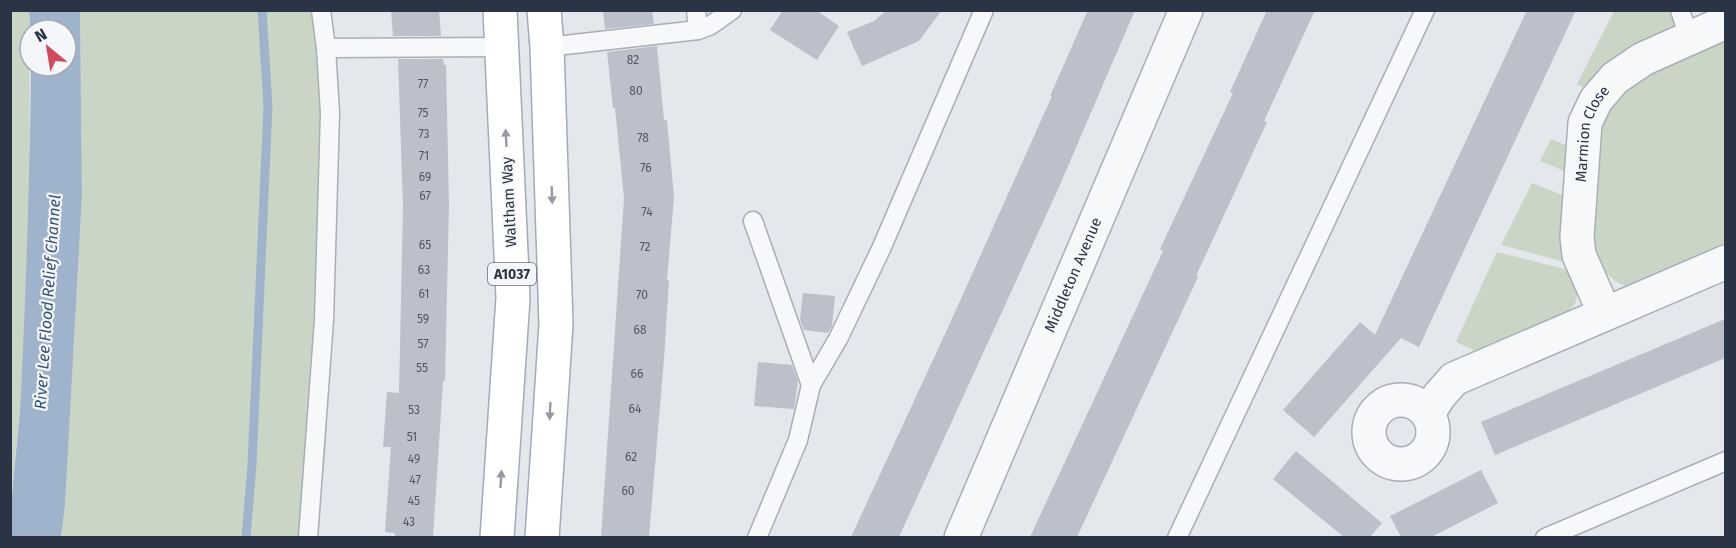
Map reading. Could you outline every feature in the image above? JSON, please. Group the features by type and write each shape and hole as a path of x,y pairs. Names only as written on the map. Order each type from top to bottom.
{"main road":[{"name":"Waltham Way","path":"497,537 513,298 500,10"},
{"name":"A1037","path":"542,537 556,324 544,10"},
{"path":"509,374 552,375"}],"street":[{"name":"Middleton Avenue","path":"961,537 1186,10"},
{"name":"Marmion Close","path":"1605,314 1579,255 1577,237 1585,123 1596,100 1615,78 1643,59 1685,24 1725,22"},
{"path":"1428,414 1439,396 1454,379 1725,262"}],"lane":[{"path":"308,537 324,320 330,113 321,10"},
{"path":"696,10 698,30"},
{"path":"547,47 698,30 711,25 732,10"},
{"path":"757,537 798,440 811,385 838,339 881,249 984,10"},
{"path":"1177,537 1425,10"},
{"path":"326,48 502,47"},
{"path":"753,221 811,385"},
{"path":"1545,537 1725,461"}],"green space":[{"path":"29,10 29,18 18,18 18,78 29,78 30,186 21,395 11,501 10,11"},
{"path":"80,11 324,11 331,343 325,458 316,537 61,538 65,506 82,195"},
{"path":"1614,11 1672,11 1678,30 1590,91 1577,84"},
{"path":"1725,35 1725,250 1642,286 1627,287 1616,282 1600,267 1591,250 1601,118 1620,92 1641,75"},
{"path":"1551,139 1570,147 1569,173 1540,161"},
{"path":"1532,183 1565,196 1569,263 1501,245"},
{"path":"1497,252 1572,271 1578,292 1575,304 1563,319 1484,355 1456,342"}],"water":[{"name":"River Lee Flood Relief Channel","path":"29,11 80,11 82,195 65,506 61,537 11,537 23,350 31,78 78,78 78,18 29,18"}],"building":[{"path":"391,10 439,10 441,36 393,36"},
{"path":"603,10 652,10 654,24 605,29"},
{"path":"783,10 816,10 839,26 817,60 770,30"},
{"path":"887,10 942,10 919,41 862,66 847,32 874,21"},
{"path":"1088,10 1135,10 1059,187 899,537 851,537 951,321"},
{"path":"1267,10 1315,10 1264,121 1267,122 1196,276 1198,277 1077,537 1030,537 1163,251 1160,249 1233,93 1230,92"},
{"path":"1527,10 1576,10 1419,347 1401,338 1314,437 1283,410 1360,322 1375,335"},
{"path":"657,46 674,197 667,280 669,280 664,359 649,537 601,537 624,198 607,52"},
{"path":"398,59 443,59 446,65 449,205 445,381 443,381 433,537 395,537 395,533 385,532 391,447 383,447 387,392 399,393 403,206"},
{"path":"803,293 835,296 832,326 828,333 804,330 800,320"},
{"path":"1725,319 1725,358 1495,455 1481,422"},
{"path":"758,362 792,365 798,381 794,409 754,406"},
{"path":"1296,451 1382,523 1370,537 1344,537 1273,479"},
{"path":"1481,470 1498,503 1431,537 1401,537 1390,516"}],"waterway":[{"path":"246,538 252,465 268,106 262,10"}]}
